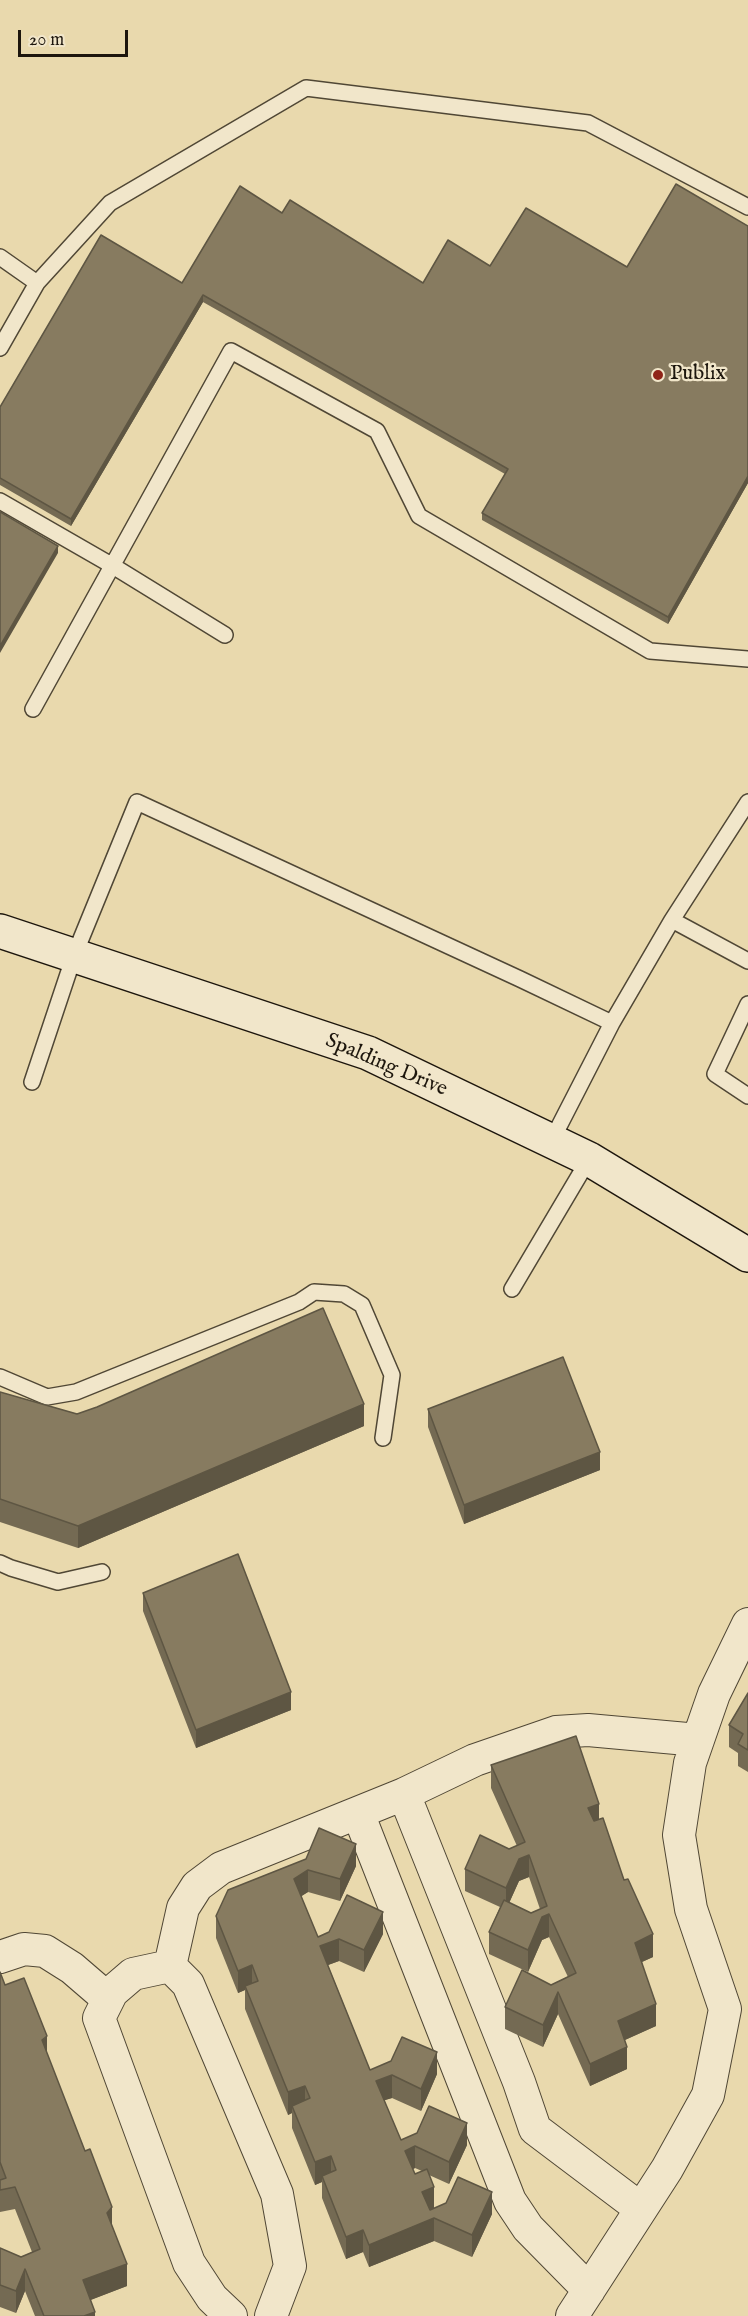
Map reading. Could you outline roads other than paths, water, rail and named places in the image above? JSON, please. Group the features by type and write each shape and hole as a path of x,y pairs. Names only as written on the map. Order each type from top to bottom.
{"main road":[{"name":"Spalding Drive","path":"0,931 368,1053 589,1159 746,1248"}],"street":[{"path":"572,2316 667,2169 708,2095 725,2009 691,1909 680,1835 690,1764 714,1694 748,1624"},
{"path":"170,1966 183,1908 197,1886 221,1868 404,1794 475,1760 556,1732 588,1730 698,1740"},
{"path":"404,1794 519,2082 535,2129 641,2209"},
{"path":"358,1813 510,2201 528,2228 589,2290"},
{"path":"0,1956 24,1949 45,1951 72,1968 108,1999"},
{"path":"170,1966 133,1974 112,1992 99,2018 189,2263 212,2298 231,2316"},
{"path":"170,1966 188,1984 277,2194 290,2266 271,2316"}],"lane":[{"path":"0,348 37,283 110,203 306,88 588,123 748,207"},
{"path":"0,257 37,283"},
{"path":"33,709 231,351 377,431 419,516 650,651 748,658"},
{"path":"0,501 113,566 225,635"},
{"path":"32,1082 74,956 137,802 612,1023"},
{"path":"552,1140 612,1023 672,920 748,804"},
{"path":"672,920 748,961"},
{"path":"748,1004 715,1074 748,1096"},
{"path":"512,1289 589,1159"},
{"path":"0,1377 47,1397 76,1392 299,1302 314,1292 344,1294 362,1305 392,1375 383,1438"},
{"path":"0,1563 58,1582 102,1572"}],"place":[{"name":"Publix","path":"658,375"}]}
